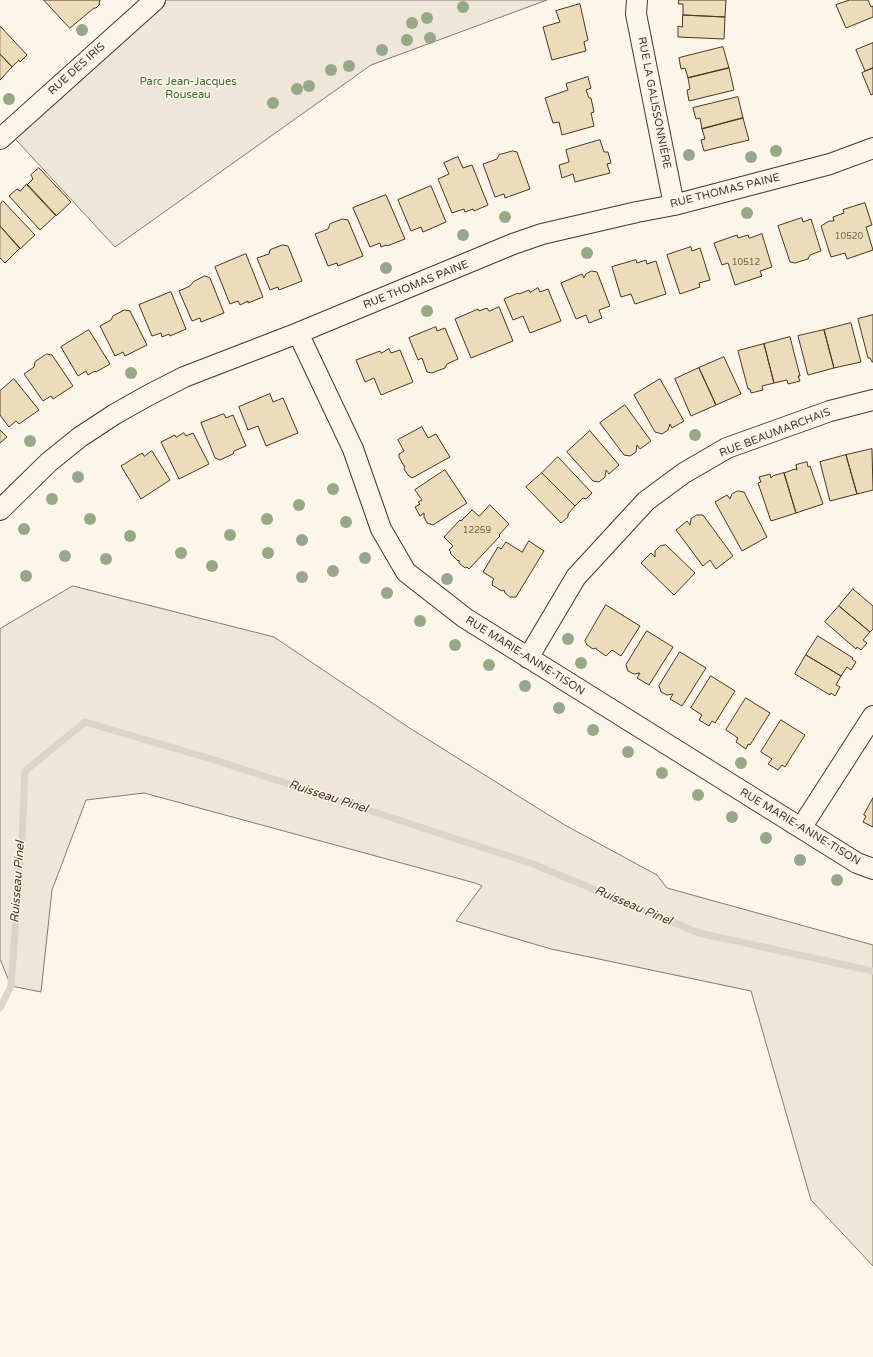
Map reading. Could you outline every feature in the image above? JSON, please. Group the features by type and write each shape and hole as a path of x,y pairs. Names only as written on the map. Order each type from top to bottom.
{"street":[{"name":"RUE DES IRIS","path":"0,139 155,0"},
{"name":"RUE LA GALISSONNIÈRE","path":"637,0 636,14 674,205"},
{"name":"RUE THOMAS PAINE","path":"0,510 48,462 80,437 115,414 184,378 542,234 674,205 830,164 873,148"},
{"name":"RUE MARIE-ANNE-TISON","path":"298,333 353,449 381,529 406,572 465,618 801,828 858,863 873,869"},
{"name":"RUE BEAUMARCHAIS","path":"528,658 576,577 646,501 684,473 727,448 830,411 873,400"},
{"path":"801,828 873,716"}],"green space":[{"name":"Parc Jean-Jacques Rouseau","path":"155,0 547,0 371,65 115,247 8,131"},
{"path":"73,586 274,637 408,727 563,824 657,875 667,888 873,945 873,1266 811,1200 751,991 551,949 456,921 482,886 475,883 144,793 86,800 52,890 41,992 11,986 0,959 0,629"}],"building":[{"path":"44,0 100,0 99,5 96,8 94,8 70,28"},
{"path":"679,0 726,0 725,17 683,15 683,4 679,4"},
{"path":"850,0 868,0 871,7 873,6 873,17 846,28 836,5"},
{"path":"580,4 588,40 584,42 586,51 552,60 543,27 560,22 556,11"},
{"path":"683,15 725,17 724,39 678,37 678,26 682,27"},
{"path":"0,26 27,55 12,67 0,54"},
{"path":"873,43 873,68 865,71 856,50"},
{"path":"723,47 729,68 688,78 685,68 681,69 679,58"},
{"path":"0,54 12,67 0,80"},
{"path":"729,68 734,90 689,101 687,90 690,89 688,78"},
{"path":"873,68 873,94 871,95 862,73"},
{"path":"588,77 591,88 586,90 589,98 591,98 594,112 591,113 594,126 562,135 559,122 553,123 545,98 568,90 566,84"},
{"path":"738,97 743,118 702,129 700,118 696,119 693,108"},
{"path":"743,118 749,140 704,151 701,140 705,139 702,129"},
{"path":"600,140 604,152 608,152 611,163 607,164 610,173 575,182 573,174 562,178 559,165 569,162 566,150"},
{"path":"513,151 517,152 530,189 505,198 504,194 495,197 483,164 497,159 499,155"},
{"path":"458,157 463,168 472,165 488,205 474,211 473,209 465,212 464,209 452,213 438,179 449,174 444,163"},
{"path":"39,168 71,202 56,216 27,185 33,179 31,175"},
{"path":"27,184 56,215 40,230 9,196 17,189 20,191"},
{"path":"431,186 446,222 423,232 421,227 411,231 398,200"},
{"path":"386,195 405,239 387,246 381,247 380,243 370,247 353,208"},
{"path":"3,201 35,235 20,249 0,226 0,205"},
{"path":"865,203 872,225 866,227 873,250 847,259 845,253 831,257 821,226 829,221 834,221 833,217 844,213 843,210"},
{"path":"802,218 803,222 811,219 821,251 810,255 808,259 795,263 790,262 778,226"},
{"path":"343,219 348,220 363,256 338,266 337,263 328,266 315,234 328,229 330,224"},
{"path":"0,226 20,248 5,263 0,258"},
{"path":"762,234 772,267 760,271 762,276 735,285 728,263 722,265 714,243 737,235 738,238 748,235 749,238"},
{"path":"283,245 288,246 302,281 279,290 278,287 270,290 257,258 269,254 270,250"},
{"path":"691,247 692,251 700,248 710,280 699,283 700,287 680,294 667,255"},
{"path":"246,254 263,297 240,305 238,301 230,304 215,267"},
{"path":"636,260 637,263 646,260 647,264 656,261 666,294 635,304 631,294 621,297 612,267"},
{"path":"592,271 597,272 610,306 599,310 602,318 589,323 586,315 576,319 561,283 582,274 584,278 586,274"},
{"path":"205,276 210,278 224,313 201,322 200,318 192,321 179,291"},
{"path":"538,288 540,292 548,289 561,321 530,333 523,316 513,320 504,299 518,293 519,294 529,290 530,292"},
{"path":"171,292 186,329 170,336 169,334 162,337 161,333 152,336 139,305"},
{"path":"499,307 513,341 471,358 455,319 478,309 479,311 487,308 489,311"},
{"path":"125,310 130,311 147,345 125,356 123,352 115,356 100,326 111,320 113,316"},
{"path":"873,315 872,362 870,358 868,358 858,319"},
{"path":"851,323 861,362 834,368 824,330"},
{"path":"436,327 437,331 445,328 458,359 447,364 445,368 432,373 427,372 422,358 418,360 409,338"},
{"path":"89,330 110,364 88,375 86,371 78,376 61,347"},
{"path":"824,330 834,368 808,375 798,336"},
{"path":"790,337 800,381 788,384 787,380 774,383 764,344"},
{"path":"764,344 774,383 762,386 763,390 751,393 750,389 748,389 738,351"},
{"path":"389,349 391,353 400,350 413,382 381,395 374,378 365,382 356,360 380,351 381,353"},
{"path":"47,354 52,355 73,386 53,399 51,396 43,401 24,374 34,367 35,362"},
{"path":"724,357 741,394 716,405 699,368"},
{"path":"699,368 716,405 691,416 675,379"},
{"path":"14,379 39,410 19,424 16,421 9,427 0,415 0,391"},
{"path":"660,379 684,421 672,428 670,424 668,430 662,434 655,432 634,395"},
{"path":"270,394 273,402 283,398 298,433 266,446 258,426 248,430 239,407"},
{"path":"625,405 651,441 640,449 637,445 636,452 630,456 624,455 600,423"},
{"path":"224,414 226,418 233,415 246,446 234,451 233,454 220,460 215,458 201,423"},
{"path":"422,427 428,438 436,434 450,457 412,478 404,469 405,466 399,457 399,454 404,451 398,440"},
{"path":"0,430 7,437 0,443"},
{"path":"590,431 619,465 609,474 606,470 605,477 599,482 593,481 567,452"},
{"path":"184,433 186,436 193,433 209,464 179,479 161,442 175,435 176,437"},
{"path":"872,449 873,490 857,494 846,455"},
{"path":"152,451 170,480 141,499 121,466 142,453 144,456"},
{"path":"846,455 857,494 830,501 820,462"},
{"path":"558,457 592,493 586,499 583,498 575,506 542,473"},
{"path":"807,462 808,467 810,466 823,504 796,513 784,473 795,469 797,470 796,465"},
{"path":"445,470 467,503 433,525 427,523 424,513 420,516 415,507 420,504 418,502 422,500 415,490"},
{"path":"542,473 575,506 568,514 568,517 561,523 526,487"},
{"path":"784,473 796,513 771,521 758,483 761,482 759,477 770,474 771,478"},
{"path":"738,491 744,492 767,537 742,551 715,502 727,495 730,499 732,494"},
{"path":"490,505 509,524 499,535 500,536 469,569 467,567 465,568 459,563 459,560 458,561 450,553 451,552 449,550 453,546 444,537 472,510 479,516"},
{"path":"697,515 703,515 733,556 716,569 710,560 703,566 676,530 687,521 690,525 691,519"},
{"path":"529,541 544,551 516,597 510,597 504,590 502,591 492,585 494,579 483,572 498,547 501,549 506,542 522,552"},
{"path":"666,545 695,573 674,595 641,563 651,553 655,557 655,551 660,546"},
{"path":"853,589 873,606 873,629 870,632 839,606"},
{"path":"606,605 640,626 621,656 612,650 606,656 596,648 593,649 587,645 585,641"},
{"path":"839,606 870,632 863,640 867,643 861,650 857,647 856,649 825,622"},
{"path":"647,631 673,647 649,685 637,678 640,673 634,674 628,671 626,665"},
{"path":"818,636 853,658 852,659 856,662 851,670 847,667 841,676 806,655"},
{"path":"680,652 706,668 682,706 670,699 673,694 667,695 661,692 659,686"},
{"path":"806,655 841,676 836,685 840,687 835,696 831,693 830,695 795,674"},
{"path":"711,676 735,691 715,723 712,721 709,726 699,720 702,715 691,708"},
{"path":"746,698 770,713 746,749 736,742 738,738 726,730"},
{"path":"781,720 805,735 785,767 782,765 778,770 768,764 772,759 761,752"},
{"path":"873,798 873,827 863,822 866,816 864,815"}],"waterway":[{"name":"Ruisseau Pinel","path":"0,1008 11,986 22,839 25,771 85,722 218,761 533,864 699,933 873,971"}]}
